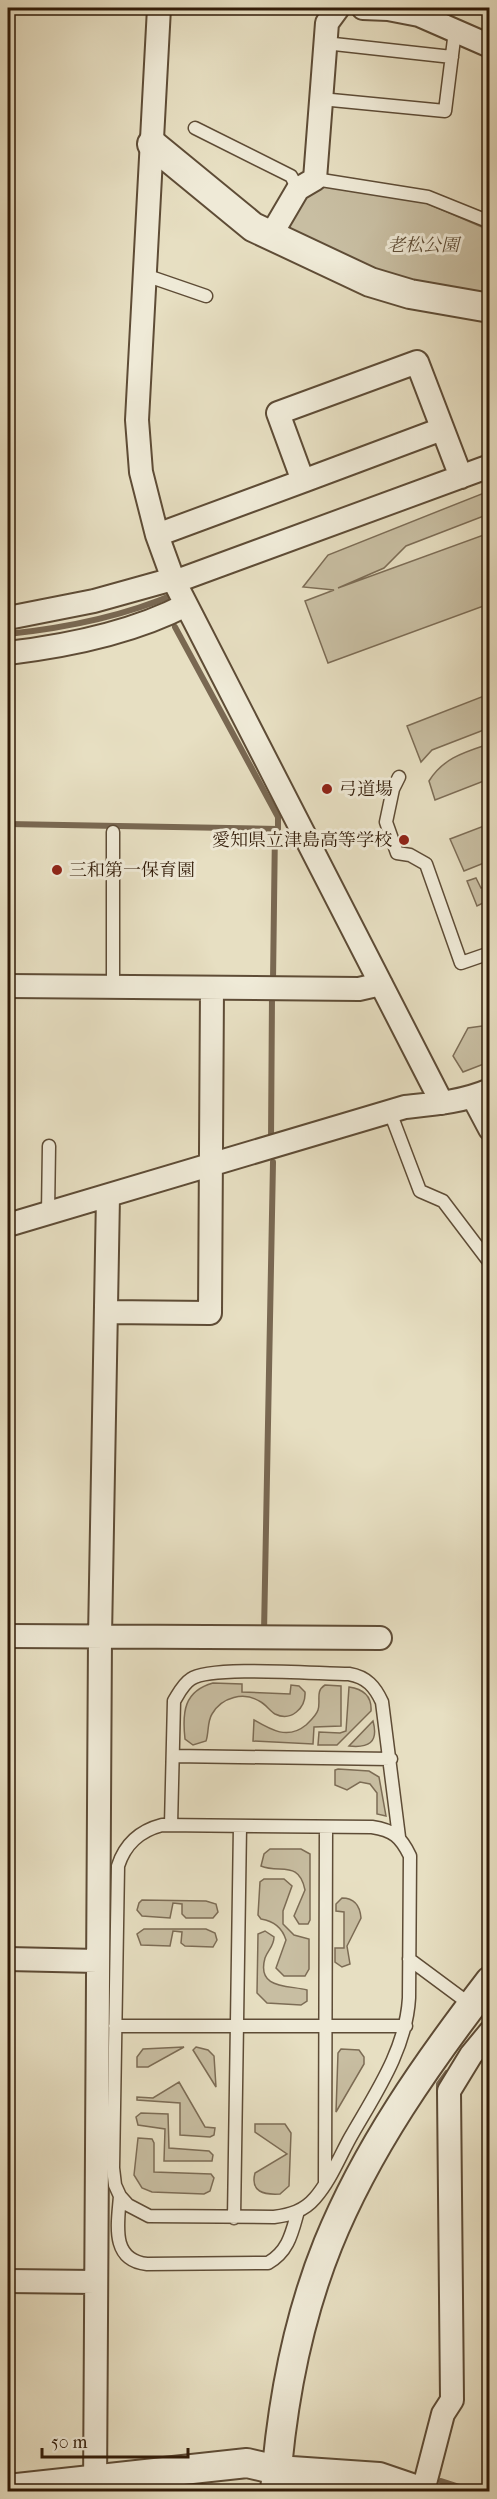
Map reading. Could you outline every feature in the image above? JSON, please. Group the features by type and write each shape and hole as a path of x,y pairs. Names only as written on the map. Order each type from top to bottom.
{"street":[{"path":"159,8 137,420 141,472 157,535 178,590 442,1103"},
{"path":"271,235 306,184 321,99 327,23 338,8"},
{"path":"363,8 388,8 419,15 489,46"},
{"path":"152,144 253,227 370,282 410,294 489,309"},
{"path":"303,481 278,412 417,362 461,477"},
{"path":"157,535 442,429"},
{"path":"8,618 94,601 178,590 489,466"},
{"path":"8,653 71,642 157,620 178,590"},
{"path":"8,986 359,989 381,984"},
{"path":"106,1312 210,1313 212,988"},
{"path":"8,1225 405,1107 442,1103 481,1094 489,1129"},
{"path":"95,2486 100,1637 108,1196"},
{"path":"8,1636 380,1638"},
{"path":"8,1959 98,1961"},
{"path":"8,2489 95,2486 247,2463 276,2481 379,2477 423,2492 443,2414 452,2400 449,2091 467,2050 471,2005 489,1981"},
{"path":"276,2481 285,2406 297,2343 312,2289 329,2243 376,2146 406,2096 489,2032"},
{"path":"8,2281 95,2282"}],"lane":[{"path":"321,99 445,111 455,31"},
{"path":"325,43 452,57"},
{"path":"195,128 306,184 428,197 489,222"},
{"path":"145,275 206,296"},
{"path":"399,777 393,789 386,822 397,853 410,855 426,864 460,963 489,953"},
{"path":"112,987 113,832"},
{"path":"390,1112 420,1191 443,1201 489,1263"},
{"path":"48,1213 49,1146"},
{"path":"171,1825 174,1701 183,1686 192,1678 216,1671 361,1676 376,1690 382,1702 399,1837 410,1856 409,1998 406,2026 390,2066 315,2198 298,2211 274,2217 149,2216 128,2205 120,2196 115,2185 113,2168 118,1866 121,1856 140,1834 162,1825 372,1827 386,1829 399,1837"},
{"path":"173,1756 391,1760"},
{"path":"234,2218 240,1826"},
{"path":"325,2184 326,1827"},
{"path":"409,1959 471,2005"},
{"path":"115,2026 406,2026"},
{"path":"120,2196 118,2238 121,2247 136,2263 147,2264 262,2265 268,2263 282,2254 287,2246 298,2211"}],"green space":[{"name":"老松公園","path":"314,185 424,202 489,230 489,299 411,284 286,232 288,216"},
{"path":"489,491 489,514 406,546 384,568 338,588 489,533 489,604 328,663 305,601 334,590 303,587 328,555"},
{"path":"489,694 489,728 432,750 421,762 407,726"},
{"path":"489,744 489,779 435,800 429,781 435,773 455,757"},
{"path":"489,824 489,861 464,871 450,839"},
{"path":"476,878 481,888 490,884 489,900 477,906 467,881"},
{"path":"489,1025 489,1062 463,1072 453,1056 468,1028"},
{"path":"213,1683 242,1684 242,1692 290,1694 291,1685 299,1686 305,1692 305,1698 296,1712 287,1716 275,1714 263,1703 248,1697 241,1696 227,1700 221,1703 212,1714 206,1741 193,1745 185,1739 184,1720 187,1704 196,1691"},
{"path":"325,1685 341,1686 341,1726 314,1727 313,1744 253,1741 254,1720 273,1730 286,1733 299,1730 306,1725 317,1712 319,1693"},
{"path":"349,1687 366,1694 370,1701 371,1711 337,1745 318,1745 319,1732 346,1731"},
{"path":"373,1721 373,1739 367,1745 349,1746"},
{"path":"335,1770 369,1771 379,1777 386,1816 377,1814 377,1793 370,1784 360,1782 347,1790 335,1785"},
{"path":"270,1849 301,1849 310,1854 310,1920 308,1924 299,1924 294,1916 305,1890 298,1875 293,1871 261,1866 264,1854"},
{"path":"264,1879 284,1879 292,1886 283,1911 283,1924 294,1935 309,1939 309,1969 305,1976 284,1976 276,1968 286,1940 277,1925 261,1919 258,1915 260,1882"},
{"path":"342,1898 356,1903 361,1918 347,1946 350,1964 342,1967 335,1962 335,1948 344,1948 344,1912 336,1911 336,1904"},
{"path":"142,1900 206,1901 216,1904 218,1912 213,1918 186,1918 182,1914 182,1904 173,1903 170,1918 142,1916 137,1910"},
{"path":"144,1929 206,1929 215,1933 217,1940 213,1947 185,1946 181,1943 182,1932 173,1931 170,1946 141,1945 137,1934"},
{"path":"265,1931 274,1937 274,1940 265,1958 265,1976 276,1984 307,1990 307,2001 301,2005 267,2003 257,1993 258,1934"},
{"path":"184,2047 148,2067 137,2067 137,2057 143,2049"},
{"path":"196,2047 208,2050 214,2056 216,2087 193,2050"},
{"path":"341,2049 359,2050 364,2057 364,2064 336,2112 338,2053"},
{"path":"179,2082 205,2127 215,2128 214,2135 210,2137 180,2135 180,2103 137,2100 137,2097 153,2098"},
{"path":"141,2113 168,2114 169,2148 209,2151 213,2155 212,2161 164,2161 165,2129 138,2125 136,2117"},
{"path":"255,2124 285,2124 291,2133 289,2186 280,2194 264,2193 256,2188 255,2173 287,2154 255,2132"},
{"path":"138,2138 152,2139 154,2143 154,2172 211,2174 214,2178 210,2191 204,2194 152,2192 142,2188 134,2175"}],"waterway":[{"path":"8,634 114,615 175,594"},
{"path":"8,824 278,829 278,817 175,627"},
{"path":"273,981 275,829"},
{"path":"271,1140 272,996"},
{"path":"264,1633 273,1162"},
{"path":"439,2093 439,2084 447,2073"},
{"path":"441,2481 475,2492"}],"place":[{"name":"弓道場","path":"327,789"},
{"name":"愛知県立津島高等学校","path":"404,840"},
{"name":"三和第一保育園","path":"57,870"}]}
